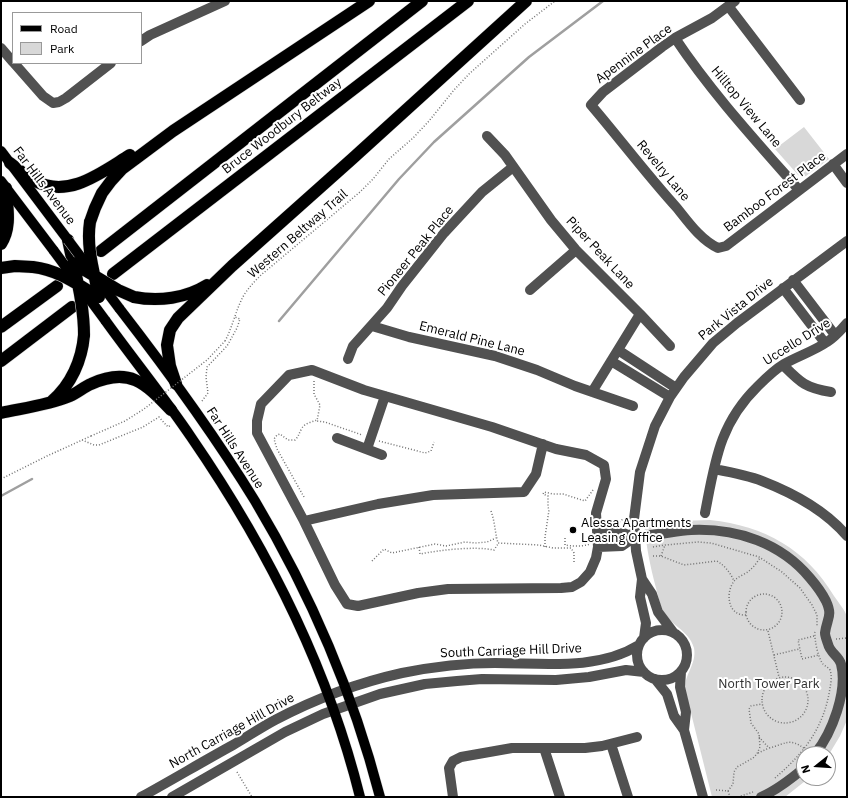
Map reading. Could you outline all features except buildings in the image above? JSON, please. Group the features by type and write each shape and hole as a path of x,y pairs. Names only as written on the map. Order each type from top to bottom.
{"highway":[{"path":"104,320 89,243 90,222 99,198 114,177 127,165 173,131 369,1"},
{"name":"Bruce Woodbury Beltway","path":"101,251 422,1"},
{"name":"Bruce Woodbury Beltway","path":"113,274 468,1"},
{"path":"176,384 171,372 167,349 170,330 181,315 232,266 526,1"},
{"path":"10,163 40,184 55,187 70,186 91,178 173,131"},
{"path":"1,244 8,228 8,215 4,185"},
{"path":"49,403 65,387 74,371 80,356 84,336 79,285 68,240"},
{"path":"54,251 118,290 134,297 154,299 186,294 204,287 232,266"},
{"path":"1,268 34,266 57,272 119,308"},
{"path":"1,328 57,286"},
{"path":"1,361 72,307"},
{"path":"1,413 49,403 72,396 88,385 101,380 126,377 142,382 171,410"}],"main road":[{"name":"Far Hills Avenue","path":"1,151 176,384 231,463 280,545 314,613 336,692 342,707 369,759 380,797"},
{"name":"Far Hills Avenue","path":"4,185 171,410 225,488 260,549 302,633 336,692 342,707 360,797"}],"street":[{"path":"142,40 150,35 225,1"},
{"path":"732,4 800,100"},
{"name":"Apennine Place","path":"592,105 606,89 675,38 700,26 732,4"},
{"name":"Hilltop View Lane","path":"675,38 723,102 799,190"},
{"path":"1,48 12,60"},
{"path":"16,64 43,96 53,103 63,100 110,64"},
{"name":"Revelry Lane","path":"592,105 663,193 697,232 710,244 718,248"},
{"name":"Piper Peak Lane","path":"487,136 505,155 551,220 576,250 670,346"},
{"name":"Bamboo Forest Place","path":"718,248 726,246 833,164 845,159"},
{"path":"833,164 847,184"},
{"name":"Pioneer Peak Place","path":"348,359 353,346 387,308 402,286 444,233 482,192 513,166"},
{"name":"Park Vista Drive","path":"642,642 646,623 640,597 642,579 635,537 636,502 640,472 655,426 676,388 693,364 713,343 737,323 847,241"},
{"path":"530,290 576,250"},
{"path":"794,280 835,335"},
{"path":"783,288 825,343"},
{"path":"592,392 640,314"},
{"path":"808,322 819,314"},
{"name":"Uccello Drive","path":"706,513 714,469 726,428 739,407 767,377 783,365 825,343 847,323"},
{"name":"Emerald Pine Lane","path":"372,326 409,337 495,356 633,406"},
{"path":"618,350 676,388"},
{"path":"611,361 670,398"},
{"path":"783,365 802,384 818,390 830,392"},
{"path":"312,370 385,396 556,449 586,455 604,465 606,479 596,513 598,534 596,558 590,572 581,582 572,587 561,588 448,589 418,593 358,606 347,604 335,585 304,521 257,434 257,421 261,404 289,375 312,370"},
{"path":"367,449 385,396"},
{"path":"337,438 382,455"},
{"path":"304,521 378,504 433,495 524,492 536,474 543,444"},
{"path":"714,469 761,480 801,499 826,516 847,536"},
{"path":"598,534 622,533 635,537 691,530 713,530 751,537 784,554 801,567 825,599 830,616 825,634 832,653 837,656 841,663 843,686 840,704 833,725 820,746"},
{"path":"596,545 622,546 635,537"},
{"name":"Park Vista Drive","path":"642,579 652,594 662,619 673,632"},
{"path":"681,672 670,678 661,680 644,672 639,664 638,658 642,642 651,632 657,630 667,630 673,632 682,640 687,651 687,661 681,672 680,687 686,712 684,730"},
{"name":"South Carriage Hill Drive","path":"336,692 392,676 444,666 494,663 548,664 582,662 620,655 642,642"},
{"name":"South Carriage Hill Drive","path":"342,707 387,692 440,682 482,679 567,680 626,670 644,672"},
{"path":"655,678 666,694 674,716 684,730 703,797"},
{"name":"North Carriage Hill Drive","path":"141,797 266,724 336,692"},
{"name":"North Carriage Hill Drive","path":"172,797 281,734 342,707"},
{"path":"453,797 449,768 453,761 461,757 512,748 585,748 611,744 637,737"},
{"path":"611,744 628,797"},
{"path":"544,748 560,797"},
{"path":"760,794 774,790 796,775"}],"path":[{"name":"Western Beltway Trail","path":"1,479 131,417 207,360 225,341 245,294 260,275 360,192 379,173 389,159 413,138 429,121 468,74 525,24 555,1"},
{"path":"202,401 208,393 206,377 207,367 220,354 232,338 240,319 235,317"},
{"path":"313,380 314,394 320,405 317,420"},
{"path":"82,440 94,445 99,444 143,427 160,417 168,428 172,424"},
{"path":"304,498 277,449 274,439 277,435 280,434 288,440 295,440 299,436 305,424 317,420 366,436"},
{"path":"376,440 425,453 431,451 434,442"},
{"path":"545,547 549,510 548,496 543,494 544,492 563,494 585,501 594,488"},
{"path":"491,511 498,543"},
{"path":"372,561 384,549 392,553 404,549 435,544 446,546 465,542 487,542 496,538"},
{"path":"565,538 565,545 568,546 596,545"},
{"path":"653,547 698,542 711,543 760,558 782,572 800,588 817,615 814,636 819,655 823,663 830,669 831,674 828,699 817,730 807,746"},
{"path":"498,543 539,545 553,548 573,549 574,564"},
{"path":"419,547 420,554 486,548 494,550 498,543"},
{"path":"661,556 665,545"},
{"path":"653,556 661,556 684,565 717,561 724,566 734,580"},
{"path":"746,615 739,616 733,611 730,606 730,592 734,580 750,570 760,558"},
{"path":"760,594 772,595 780,603 782,615 780,621 776,626 768,630 758,629 752,626 746,615 747,604 750,599 760,594"},
{"path":"768,630 779,677"},
{"path":"814,636 798,640 802,659 819,655"},
{"path":"774,655 800,648"},
{"path":"779,677 794,679 805,689 807,696 805,710 800,717 793,721 782,722 771,718 765,712 762,704 764,690 768,684 779,677"},
{"path":"758,753 760,747 759,737 756,729 751,723 749,709 751,706 762,704"},
{"path":"759,737 769,748"},
{"path":"728,791 733,784 734,772 737,767 753,758 758,753 790,742 797,742 802,746"},
{"path":"774,779 796,758"},
{"path":"237,772 252,797"},
{"path":"716,790 728,791"},
{"path":"728,791 730,797"},
{"path":"738,797 760,794"}],"green space":[{"path":"804,127 829,159 806,176 802,177 798,175 775,149"},
{"name":"North Tower Park","path":"710,520 730,523 766,534 797,553 811,565 823,579 843,609 847,617 847,720 834,746 796,746 796,786 799,786 785,797 712,797 685,689 686,679 694,659 694,648 684,632 665,615 662,609 650,564 644,522"}],"waterway":[{"path":"279,321 399,179 434,142 529,57 603,1"},
{"path":"1,496 32,479"}],"place":[{"name":"Alessa Apartments Leasing Office","path":"573,530"}]}
